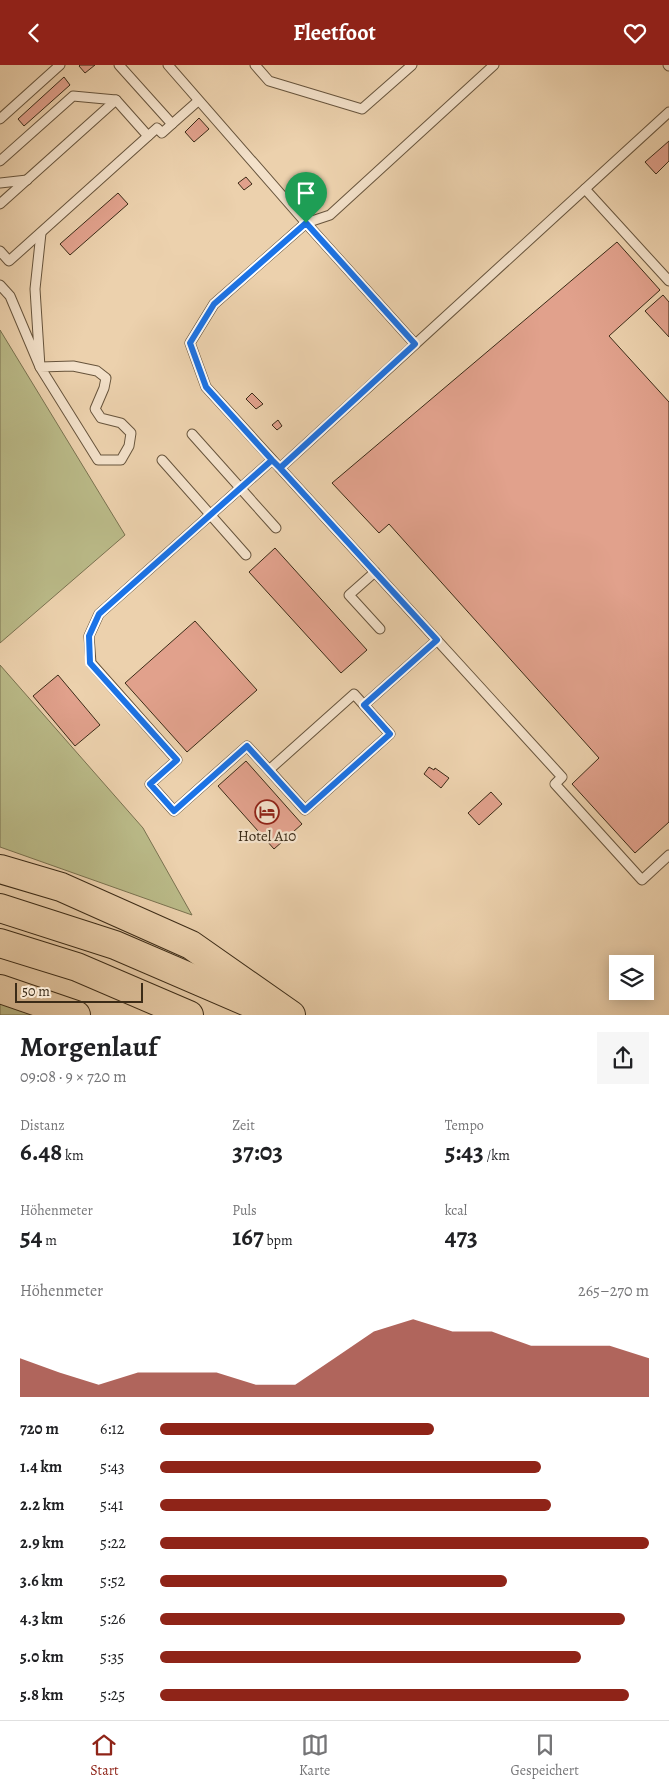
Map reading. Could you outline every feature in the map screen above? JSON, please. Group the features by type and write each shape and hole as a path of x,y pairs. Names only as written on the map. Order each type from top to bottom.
{"highway":[{"path":"0,869 61,887 191,945 291,1015"},
{"path":"0,908 115,945 278,1015"},
{"path":"0,943 77,967 189,1015"},
{"path":"0,989 76,1015"}],"lane":[{"path":"0,119 60,65"},
{"path":"119,65 172,124"},
{"path":"168,65 415,344"},
{"path":"257,66 269,81 362,109 412,65"},
{"path":"494,65 330,215 306,223 214,304 190,343 206,387 562,777 555,784 642,880 669,855"},
{"path":"0,161 73,96 116,100 148,136"},
{"path":"0,204 116,100"},
{"path":"0,251 9,261 157,128 162,133 198,101"},
{"path":"280,468 669,112"},
{"path":"0,183 27,180"},
{"path":"585,189 669,281"},
{"path":"40,233 36,289 40,367"},
{"path":"0,285 10,296 40,367 98,460 121,460 130,446 131,433 121,423 101,418 95,409 106,378 97,371 72,366 40,367"},
{"path":"192,434 276,528"},
{"path":"162,460 246,555"},
{"path":"269,770 354,694 390,734 305,810 247,746 174,811 150,784 177,760 90,663 89,636 99,614 272,460"},
{"path":"375,572 350,595 380,629"},
{"path":"364,705 437,640"}],"green space":[{"path":"0,330 125,535 0,643"},
{"path":"0,665 143,828 192,915 0,847"},
{"path":"0,1003 43,1015 0,1015"}],"building":[{"path":"80,65 95,65 85,73"},
{"path":"64,77 70,85 24,126 18,119"},
{"path":"199,118 209,129 194,142 185,132"},
{"path":"669,141 669,161 656,174 645,162"},
{"path":"246,177 252,184 244,190 238,183"},
{"path":"118,193 128,204 70,255 60,244"},
{"path":"617,242 660,290 609,336 669,402 669,822 635,853 572,784 599,758 389,524 379,533 332,483"},
{"path":"663,295 669,302 669,337 645,311"},
{"path":"252,393 263,404 256,409 246,399"},
{"path":"278,420 282,426 277,430 272,425"},
{"path":"275,548 367,650 341,673 249,572"},
{"path":"195,621 257,690 187,752 125,683"},
{"path":"58,675 100,725 75,746 33,696"},
{"name":"Hotel A10","path":"246,761 302,824 274,849 218,786"},
{"path":"429,767 434,770 435,768 449,778 441,788 424,774"},
{"path":"491,792 502,804 479,825 468,813"}],"place":[{"name":"Hotel A10","path":"267,812"}],"route":[{"path":"306,223 214,304 190,343 206,387 272,460 437,640 364,705 390,734 305,810 247,746 174,811 150,784 177,760 90,663 89,636 99,614 272,460 280,468 415,344 306,223"}]}
